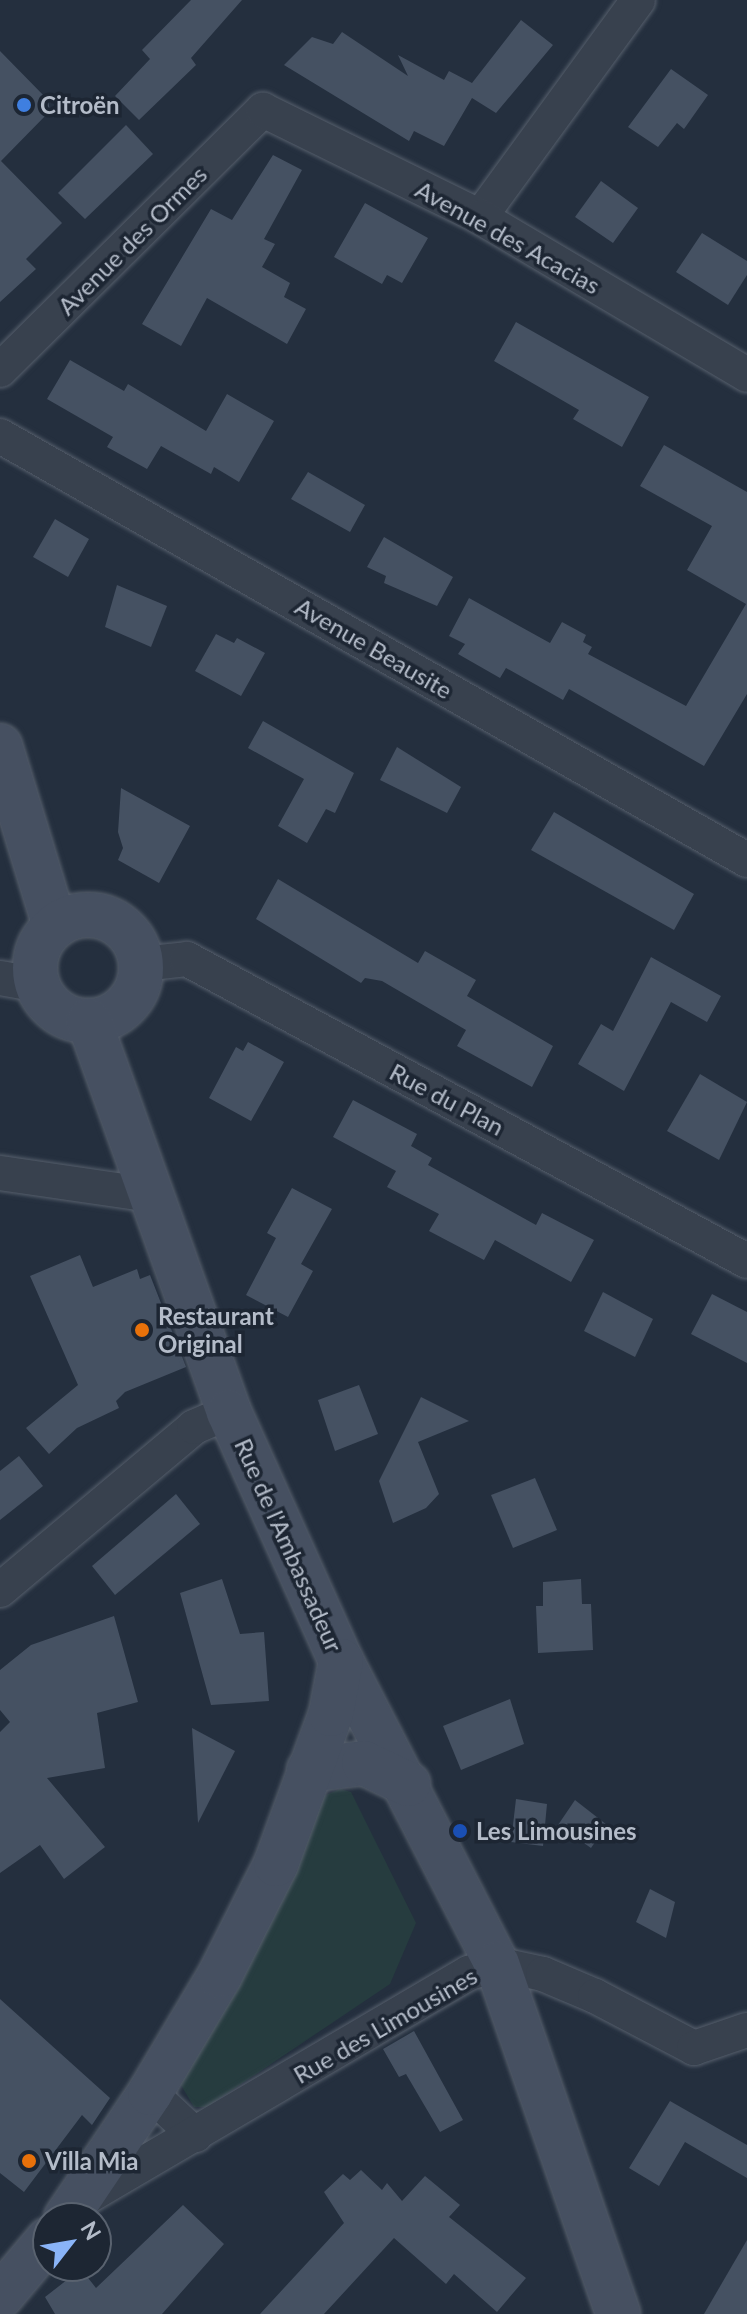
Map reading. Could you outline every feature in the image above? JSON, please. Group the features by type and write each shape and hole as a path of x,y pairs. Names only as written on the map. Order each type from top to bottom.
{"main road":[{"path":"0,746 55,926"},
{"path":"101,916 128,933 141,964 139,981 126,1004 105,1018 89,1021 58,1011 19,982 55,926 69,918 101,916"},
{"name":"Rue de l'Ambassadeur","path":"78,2202 150,2093 220,1975 276,1864 331,1714 341,1661 229,1412 89,1021"},
{"path":"341,1661 408,1784 497,1964 618,2314"},
{"path":"309,1770 364,1763 408,1784"},
{"path":"0,2297 32,2259"}],"street":[{"path":"480,217 638,0"},
{"name":"Avenue des Acacias","path":"263,110 480,217 747,375"},
{"name":"Avenue des Ormes","path":"0,370 263,110"},
{"name":"Avenue Beausite","path":"0,436 747,860"},
{"name":"Rue du Plan","path":"141,964 187,959 747,1261"},
{"path":"0,1173 151,1195"},
{"path":"0,1590 194,1427 229,1412"},
{"name":"Rue des Limousines","path":"86,2202 469,1973 497,1964 543,1974 595,1996 694,2048 747,2030"},
{"path":"150,2093 195,2135"}],"green space":[{"path":"340,1789 351,1792 416,1923 390,1984 207,2107 194,2107 178,2080 321,1797"}],"building":[{"path":"191,0 242,0 191,58 196,65 139,120 115,96 150,59 142,50"},
{"path":"521,20 553,45 496,113 472,98 444,146 414,131 409,141 284,65 312,37 333,44 342,32 408,76 398,55 444,80 449,71 472,83"},
{"path":"0,51 48,100 50,111 1,161 62,223 26,259 36,269 0,302"},
{"path":"671,69 708,95 684,129 677,123 658,147 628,127"},
{"path":"126,125 153,154 85,219 58,193"},
{"path":"273,155 302,170 264,239 275,244 262,267 290,283 284,297 306,309 287,344 207,298 181,346 142,324 211,209 232,220"},
{"path":"601,181 638,208 613,243 575,217"},
{"path":"365,203 428,238 402,283 387,275 382,284 334,257"},
{"path":"702,233 747,261 747,275 728,305 676,272"},
{"path":"516,322 649,397 622,447 573,419 579,410 494,361"},
{"path":"70,360 124,391 128,384 206,431 227,394 274,421 239,482 214,467 211,474 161,446 147,469 107,447 113,437 47,399"},
{"path":"664,445 747,492 747,694 704,766 569,689 563,700 506,668 500,678 458,654 465,644 449,636 469,598 550,643 562,622 586,635 583,642 592,647 588,654 686,706 746,604 687,570 712,526 640,486"},
{"path":"308,472 365,505 350,532 291,499"},
{"path":"55,519 89,539 68,577 33,557"},
{"path":"384,537 453,577 437,606 384,583 386,576 367,567"},
{"path":"117,585 167,606 151,647 105,627"},
{"path":"216,634 234,643 237,638 265,653 241,696 195,671"},
{"path":"263,721 354,773 335,813 326,809 307,843 278,826 304,779 248,748"},
{"path":"397,747 461,787 447,813 380,780"},
{"path":"121,788 190,826 159,883 118,860 123,848 118,832"},
{"path":"554,812 694,894 674,930 531,850"},
{"path":"278,879 418,963 425,951 476,980 467,996 553,1046 532,1087 457,1046 466,1030 382,981 365,978 361,983 256,919"},
{"path":"651,957 721,996 707,1022 671,1002 624,1091 578,1064 601,1024 613,1031"},
{"path":"248,1042 284,1062 251,1121 209,1098 236,1047 243,1051"},
{"path":"700,1074 747,1102 719,1160 667,1131"},
{"path":"353,1100 417,1134 411,1146 432,1158 428,1165 536,1225 542,1213 594,1240 571,1282 495,1240 484,1260 429,1231 439,1214 387,1187 396,1171 333,1137"},
{"path":"292,1188 332,1209 301,1264 313,1271 288,1317 246,1295 276,1238 267,1233"},
{"path":"80,1255 93,1287 137,1269 140,1279 150,1275 186,1367 125,1392 116,1401 119,1408 77,1428 49,1454 26,1428 78,1385 30,1276"},
{"path":"603,1292 653,1319 635,1357 584,1331"},
{"path":"712,1294 747,1312 747,1363 691,1334"},
{"path":"359,1385 378,1434 335,1451 318,1400"},
{"path":"421,1397 469,1421 418,1442 439,1494 426,1508 393,1523 379,1481"},
{"path":"19,1456 43,1486 0,1520 0,1471"},
{"path":"535,1478 557,1530 513,1548 491,1495"},
{"path":"176,1494 200,1524 115,1595 92,1566"},
{"path":"222,1579 240,1634 264,1632 269,1701 211,1705 180,1593"},
{"path":"581,1579 582,1604 591,1604 593,1650 538,1653 536,1606 543,1606 543,1582"},
{"path":"114,1616 138,1702 97,1713 105,1768 47,1778 105,1847 64,1879 40,1845 0,1873 0,1732 10,1722 0,1710 0,1670 31,1645"},
{"path":"510,1699 524,1744 461,1770 443,1726"},
{"path":"192,1728 235,1751 198,1823"},
{"path":"516,1799 547,1804 543,1846 511,1842"},
{"path":"575,1800 607,1825 591,1848 558,1825"},
{"path":"650,1889 675,1902 666,1938 636,1922"},
{"path":"0,1999 110,2098 92,2125 82,2115 24,2192 0,2173"},
{"path":"414,2031 463,2120 440,2132 406,2074 399,2077 383,2049"},
{"path":"670,2101 747,2145 747,2178 685,2142 659,2186 629,2168"},
{"path":"361,2170 382,2190 387,2183 402,2201 425,2176 460,2205 449,2217 526,2278 497,2312 454,2274 446,2284 394,2238 324,2314 260,2314 344,2223 324,2192 343,2174 350,2180"},
{"path":"183,2205 224,2244 162,2314 55,2314 45,2297 64,2282 91,2282 96,2288 102,2282 112,2282 112,2273"},
{"path":"747,2240 747,2314 704,2314"}],"place":[{"name":"Citroën","path":"24,105"},
{"name":"Restaurant Original","path":"142,1330"},
{"name":"Les Limousines","path":"460,1831"},
{"name":"Villa Mia","path":"29,2161"}]}
